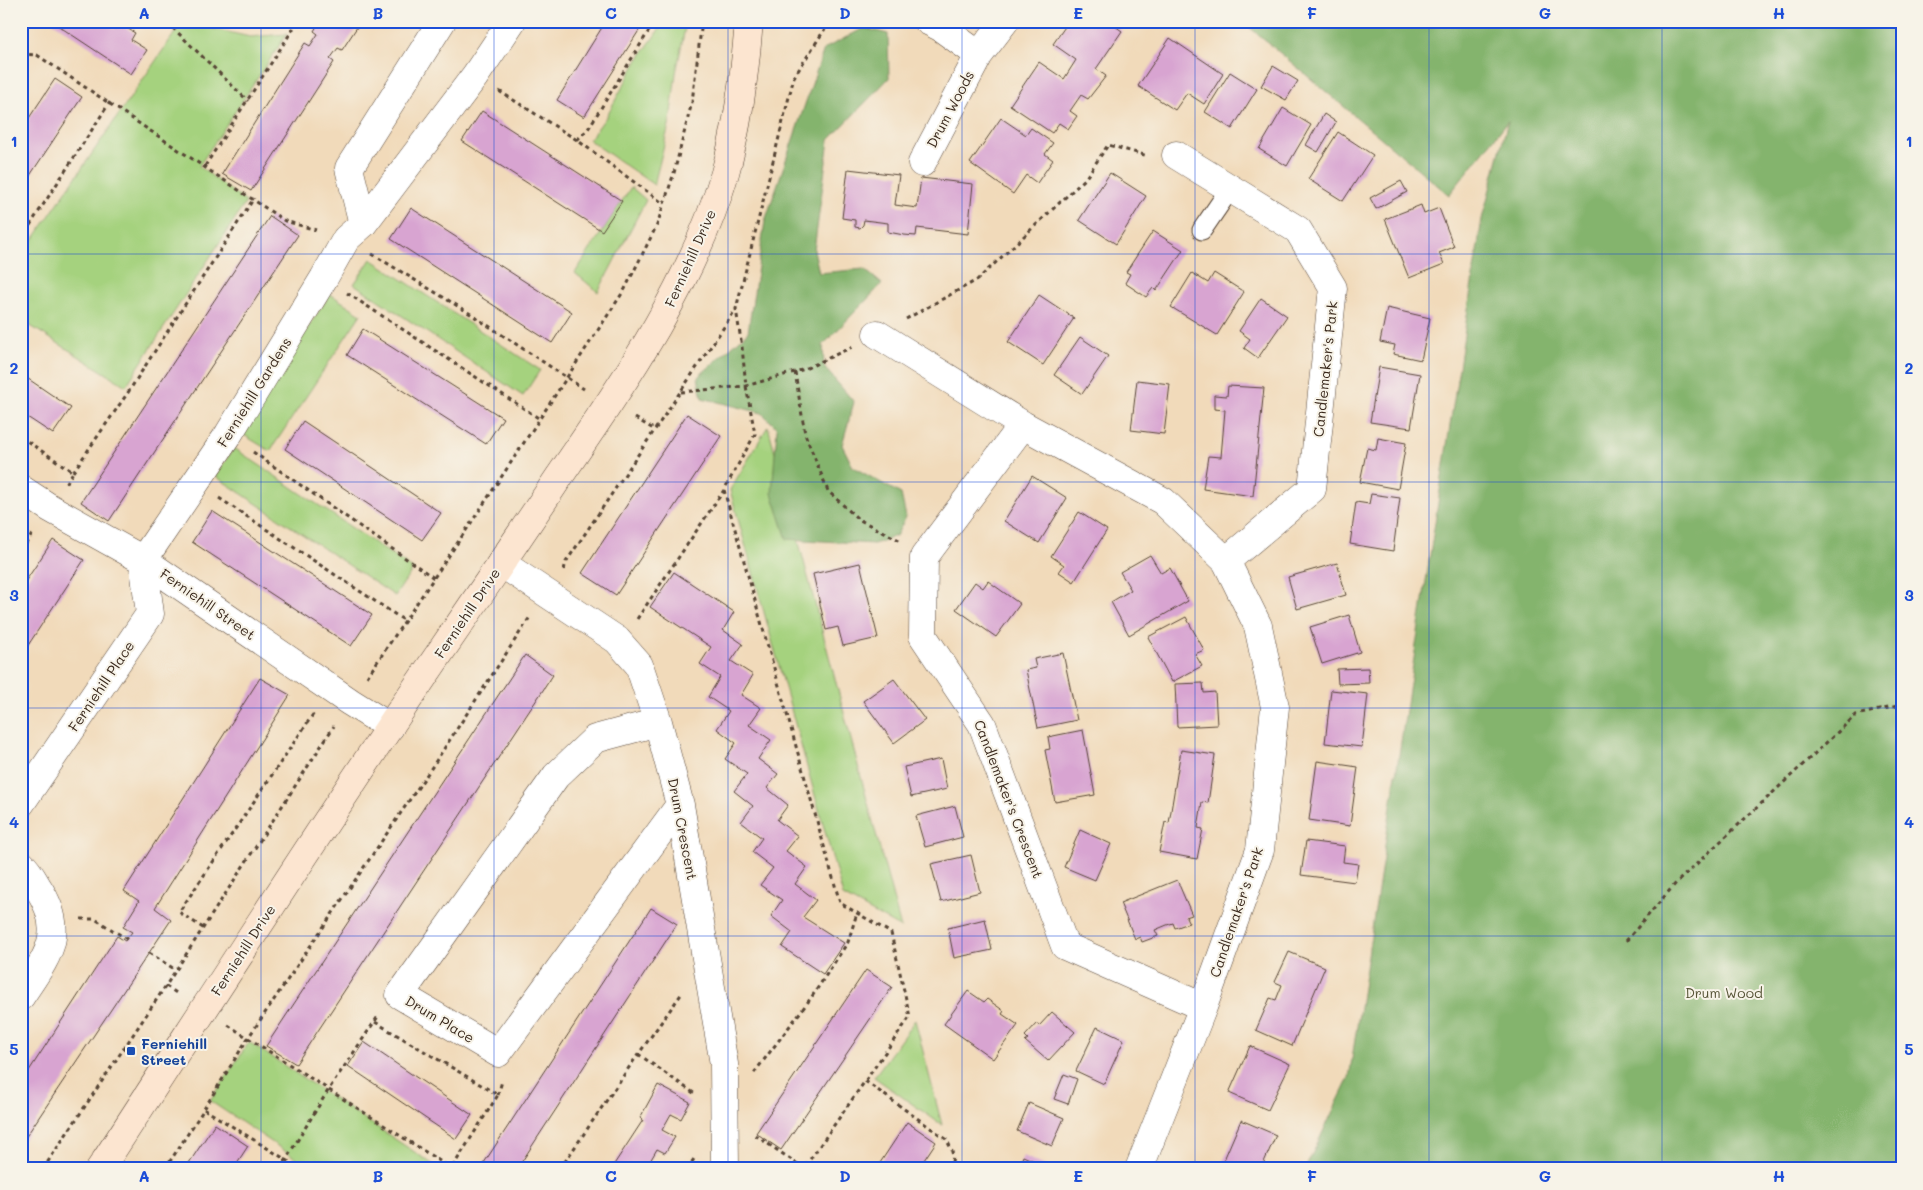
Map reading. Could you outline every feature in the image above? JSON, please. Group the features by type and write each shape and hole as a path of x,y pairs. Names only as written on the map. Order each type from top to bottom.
{"main road":[{"name":"Ferniehill Drive","path":"100,1169 390,727 610,403 656,329 683,280 705,229 725,173 740,105 750,21"}],"street":[{"path":"354,231 349,168 442,21"},
{"name":"Ferniehill Gardens","path":"143,560 228,435 354,231 475,76 512,21"},
{"name":"Drum Woods","path":"928,21 940,27 979,55"},
{"name":"Drum Woods","path":"922,163 979,55 1005,21"},
{"name":"Candlemaker's Park","path":"1176,155 1298,230 1333,288 1312,489 1226,561"},
{"name":"Candlemaker's Park","path":"877,334 1023,425 1163,501 1226,561 1258,626 1274,707 1260,850 1203,1007 1139,1169"},
{"path":"924,557 1023,425"},
{"name":"Ferniehill Street","path":"21,490 143,560 390,727"},
{"name":"Candlemaker's Crescent","path":"924,557 923,636 982,724 1065,946 1203,1007"},
{"name":"Ferniehill Place","path":"21,803 150,614 143,560"},
{"name":"Drum Crescent","path":"501,563 617,640 639,665 658,722 680,806 708,968 724,1064 725,1169"},
{"name":"Drum Place","path":"658,722 595,739 556,776 400,995 498,1053 680,806"},
{"path":"21,864 46,900 54,931 45,959 21,996"}],"lane":[{"path":"1202,230 1230,189"}],"path":[{"path":"174,21 171,26 248,101"},
{"path":"205,166 295,26 289,21"},
{"path":"577,140 588,129 654,21"},
{"path":"203,928 179,912 340,695 405,621 566,378 590,345 625,289 657,225 664,204 692,102 702,21"},
{"path":"165,1169 248,1038 434,764 528,618 558,600 566,562 736,309 794,77 830,21"},
{"path":"21,54 37,55 254,198 285,221 354,231 466,311 566,378"},
{"path":"475,76 577,140 664,204"},
{"path":"21,239 110,102"},
{"path":"681,392 746,386 805,369 877,334 977,280 1085,179 1108,145 1155,158 1176,155"},
{"path":"50,508 129,391 254,198"},
{"path":"324,278 540,419"},
{"path":"617,640 633,626 724,490 755,434 746,386 736,309"},
{"path":"795,372 805,434 828,491 858,519 897,538 924,557"},
{"path":"228,435 434,578"},
{"path":"21,438 74,472"},
{"path":"195,483 405,621"},
{"path":"638,1054 805,1169 910,1017 891,933 840,903 724,490"},
{"path":"43,1169 203,928 340,695"},
{"path":"1626,941 1676,883 1856,715 1902,705"},
{"path":"753,1076 811,998 848,942 858,913"},
{"path":"51,919 95,919 127,939"},
{"path":"149,953 176,970"},
{"path":"560,1169 638,1054 685,989 708,968"},
{"path":"166,986 452,1169 498,1095 375,1022"},
{"path":"280,1169 328,1089 392,998 400,995"},
{"path":"865,1081 946,1139 953,1151 952,1164 949,1169"},
{"path":"204,1109 300,1169"}],"green space":[{"path":"183,21 192,21 210,28 250,37 287,34 199,166 246,202 126,386 21,320 21,257"},
{"path":"665,21 684,21 685,28 676,73 670,121 654,185 589,140 606,117 637,61"},
{"name":"Drum Wood","path":"1242,21 1902,21 1902,1169 1305,1169 1349,1078 1482,219 1508,121 1449,195"},
{"path":"864,28 888,34 889,78 829,140 814,250 819,273 864,269 882,284 823,345 824,367 854,402 842,445 853,467 901,494 906,517 896,536 874,544 787,539 772,493 777,428 762,413 702,398 698,377 748,332 765,221 824,49"},
{"path":"631,187 646,200 598,292 575,273"},
{"path":"371,259 540,370 523,396 354,284"},
{"path":"330,294 361,314 270,451 239,432"},
{"path":"768,426 901,928 843,896 730,490"},
{"path":"234,448 413,569 395,596 215,476"},
{"path":"915,1020 942,1125 874,1077"},
{"path":"249,1042 440,1169 312,1169 210,1101"}],"building":[{"path":"51,21 103,21 115,29 118,23 135,33 131,40 147,50 131,74"},
{"path":"320,21 361,21 342,50 338,48 330,59 334,62 251,191 222,174 305,43 310,46 318,34 314,31"},
{"path":"606,21 645,21 584,117 557,100"},
{"path":"1069,21 1108,21 1122,31 1096,69 1106,76 1088,99 1081,95 1070,111 1077,116 1068,129 1059,123 1052,133 1010,105 1039,62 1064,79 1076,60 1053,44"},
{"path":"1170,38 1223,74 1204,104 1187,93 1175,110 1138,86"},
{"path":"1273,66 1298,81 1286,100 1261,86"},
{"path":"1230,72 1257,89 1232,129 1205,112"},
{"path":"55,79 82,97 21,189 21,130"},
{"path":"1283,108 1311,125 1287,166 1259,149"},
{"path":"482,111 622,201 602,231 462,141"},
{"path":"1324,114 1336,122 1318,152 1306,145"},
{"path":"1001,118 1026,135 1031,128 1053,143 1045,154 1053,160 1037,183 1026,175 1013,194 970,163"},
{"path":"1338,132 1373,155 1343,201 1308,179"},
{"path":"848,169 899,175 895,205 917,208 921,178 973,184 968,234 917,228 916,236 904,235 888,232 888,223 864,220 860,228 855,227 855,220 842,218"},
{"path":"1110,173 1146,196 1116,244 1079,220"},
{"path":"1401,181 1407,192 1376,209 1370,198"},
{"path":"1421,205 1424,214 1439,208 1454,247 1439,253 1444,264 1409,278 1385,219"},
{"path":"411,208 572,312 552,343 391,239"},
{"path":"270,216 298,235 109,521 81,502"},
{"path":"1153,231 1183,250 1156,291 1153,288 1146,297 1125,283 1130,274 1126,272"},
{"path":"1192,273 1208,283 1214,273 1244,292 1217,335 1171,307"},
{"path":"1039,295 1074,318 1043,365 1008,342"},
{"path":"1261,298 1287,316 1258,358 1244,348 1250,339 1239,331"},
{"path":"1387,308 1430,318 1421,360 1393,354 1395,345 1380,342"},
{"path":"363,329 503,418 486,444 347,355"},
{"path":"1080,337 1108,356 1082,394 1054,375"},
{"path":"1379,367 1420,374 1411,428 1370,422"},
{"path":"21,374 71,408 53,434 21,413"},
{"path":"1137,380 1170,384 1164,434 1131,430"},
{"path":"1228,386 1264,388 1253,496 1203,489 1208,456 1221,457 1225,410 1214,409 1214,395 1227,396"},
{"path":"687,414 721,436 616,595 582,573"},
{"path":"303,421 441,513 422,540 285,449"},
{"path":"1378,438 1406,443 1398,489 1360,482 1367,448 1376,450"},
{"path":"1032,476 1067,498 1039,543 1004,521"},
{"path":"1371,494 1400,498 1393,551 1350,544 1356,502 1369,504"},
{"path":"212,511 372,615 351,646 192,542"},
{"path":"1079,512 1107,530 1074,582 1059,572 1064,565 1051,556"},
{"path":"53,540 84,560 21,656 21,588"},
{"path":"1150,555 1161,573 1170,568 1188,601 1129,635 1111,602 1131,590 1120,572"},
{"path":"860,563 878,638 843,646 838,627 826,630 813,574"},
{"path":"1337,563 1346,595 1297,609 1288,577"},
{"path":"674,572 734,612 723,630 743,644 731,661 753,675 741,695 761,708 749,725 771,740 758,759 778,774 767,788 788,805 777,820 798,836 786,851 807,867 795,884 816,900 803,917 844,943 823,974 782,947 792,932 771,916 782,900 760,885 773,868 752,852 762,838 741,822 753,806 734,791 747,774 725,759 736,743 717,729 729,711 708,697 720,677 700,664 711,647 650,607"},
{"path":"988,581 1020,604 996,637 956,609 975,582 983,588"},
{"path":"1349,615 1360,652 1322,664 1310,627"},
{"path":"1186,617 1204,650 1195,654 1202,666 1172,682 1148,637"},
{"path":"1063,653 1077,720 1038,728 1026,670 1036,668 1034,659"},
{"path":"525,655 553,675 296,1064 266,1046"},
{"path":"1368,668 1369,683 1338,684 1337,669"},
{"path":"260,678 290,695 155,908 171,920 21,1144 21,1083 117,936 125,941 132,932 123,927 139,901 124,891"},
{"path":"894,679 925,720 894,743 863,701"},
{"path":"1203,683 1204,693 1215,692 1217,725 1177,727 1175,684"},
{"path":"1331,690 1368,694 1362,747 1325,743"},
{"path":"1083,730 1095,795 1055,802 1045,750 1050,749 1048,737"},
{"path":"1181,750 1215,755 1208,803 1202,802 1198,828 1203,829 1197,859 1159,852 1165,822 1169,823"},
{"path":"941,759 947,789 911,797 904,767"},
{"path":"1317,761 1358,767 1350,826 1309,820"},
{"path":"955,806 963,837 925,847 916,816"},
{"path":"1080,830 1111,844 1095,880 1064,867"},
{"path":"1306,841 1345,846 1343,862 1358,864 1355,882 1301,875"},
{"path":"971,855 980,892 941,902 931,864"},
{"path":"1177,880 1192,915 1186,917 1189,923 1175,928 1173,923 1167,925 1155,930 1158,936 1142,942 1140,937 1135,939 1120,903"},
{"path":"651,908 677,924 517,1169 480,1169"},
{"path":"985,919 992,950 954,958 948,928"},
{"path":"1289,952 1325,967 1292,1046 1256,1030 1270,998 1276,1000 1282,985 1275,982"},
{"path":"866,970 892,987 781,1150 756,1133"},
{"path":"968,991 984,1002 987,999 1004,1011 1002,1014 1018,1025 993,1059 944,1024"},
{"path":"1052,1012 1075,1032 1048,1061 1025,1041 1028,1039 1025,1036 1037,1023 1039,1026"},
{"path":"1097,1027 1124,1040 1104,1084 1076,1071"},
{"path":"364,1042 472,1115 456,1139 348,1066"},
{"path":"1250,1046 1290,1064 1268,1110 1229,1093"},
{"path":"1064,1074 1077,1079 1068,1104 1054,1099"},
{"path":"658,1085 690,1102 681,1119 671,1114 662,1130 675,1137 665,1153 657,1149 649,1163 658,1169 611,1169 643,1120 640,1118"},
{"path":"1029,1103 1064,1118 1052,1146 1017,1131"},
{"path":"1241,1120 1276,1135 1261,1169 1220,1169"},
{"path":"907,1122 936,1142 918,1169 876,1169"},
{"path":"215,1124 248,1146 233,1169 185,1169"},
{"path":"1023,1156 1052,1169 1018,1169"}],"place":[{"name":"Ferniehill Street","path":"131,1051"}]}
